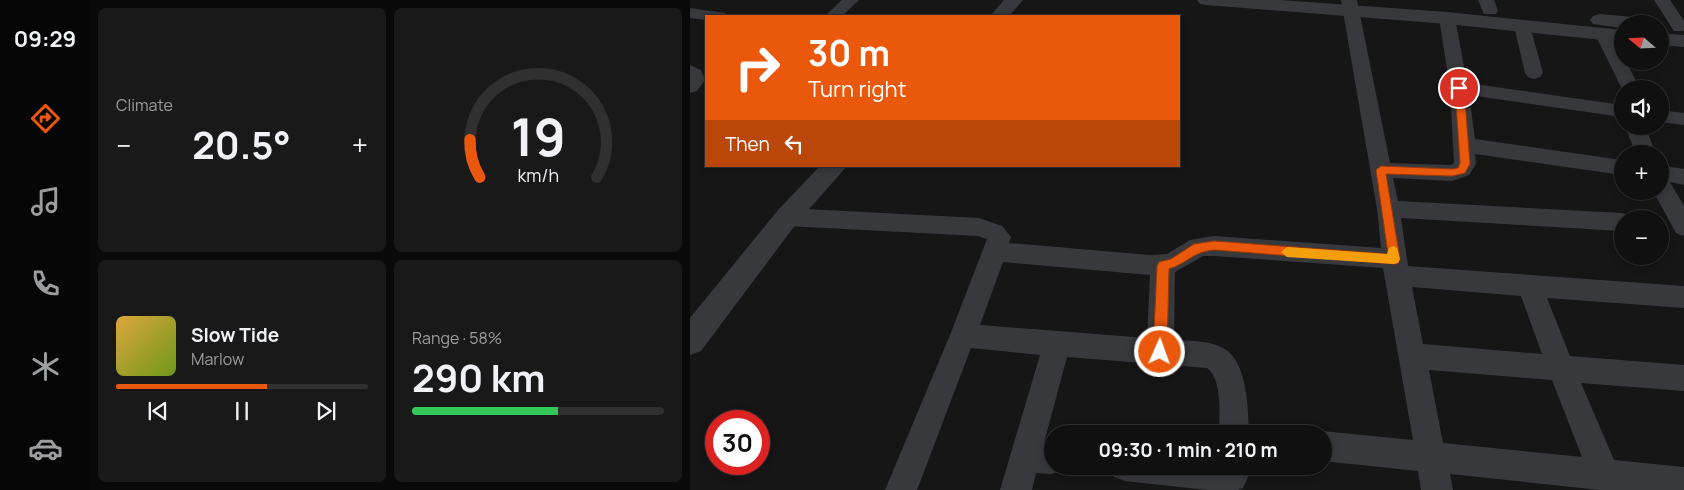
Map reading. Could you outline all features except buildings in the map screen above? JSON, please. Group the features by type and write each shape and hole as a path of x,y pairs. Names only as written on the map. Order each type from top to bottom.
{"street":[{"path":"834,15 851,0"},
{"path":"1000,15 1014,0"},
{"path":"1206,0 1350,5 1447,18 1614,35"},
{"path":"1372,0 1488,5 1614,20"},
{"path":"1662,0 1683,32"},
{"path":"1350,5 1437,490"},
{"path":"690,13 709,15"},
{"path":"1381,170 1452,173 1461,170 1465,164 1459,88 1447,18"},
{"path":"1522,26 1534,73"},
{"path":"1669,28 1683,32"},
{"path":"1669,36 1683,32"},
{"path":"1603,34 1626,80"},
{"path":"690,70 695,74 696,80 690,87"},
{"path":"1459,88 1614,110"},
{"path":"1669,117 1684,119"},
{"path":"1465,145 1614,167"},
{"path":"690,342 786,217 834,167"},
{"path":"1669,175 1684,177"},
{"path":"1669,200 1684,226"},
{"path":"1388,209 1614,222"},
{"path":"786,217 979,227 994,232 999,237 963,335 901,490"},
{"path":"1669,225 1684,226"},
{"path":"995,252 1163,266 1174,262 1198,247 1214,246 1530,286 1684,297"},
{"path":"1160,352 1163,266"},
{"path":"1530,286 1560,369 1605,476"},
{"path":"963,335 1198,354 1215,357 1225,368 1231,381 1233,425"},
{"path":"1016,490 1039,458 1057,344"},
{"path":"1413,356 1684,378"},
{"path":"1332,447 1684,483"},
{"path":"1205,475 1232,478"}],"slow traffic":[{"path":"1287,252 1394,259 1393,251"}],"route":[{"path":"1160,352 1163,266 1174,262 1198,247 1214,246 1394,259 1381,170 1452,173 1461,170 1465,164 1465,145 1459,88"}]}
